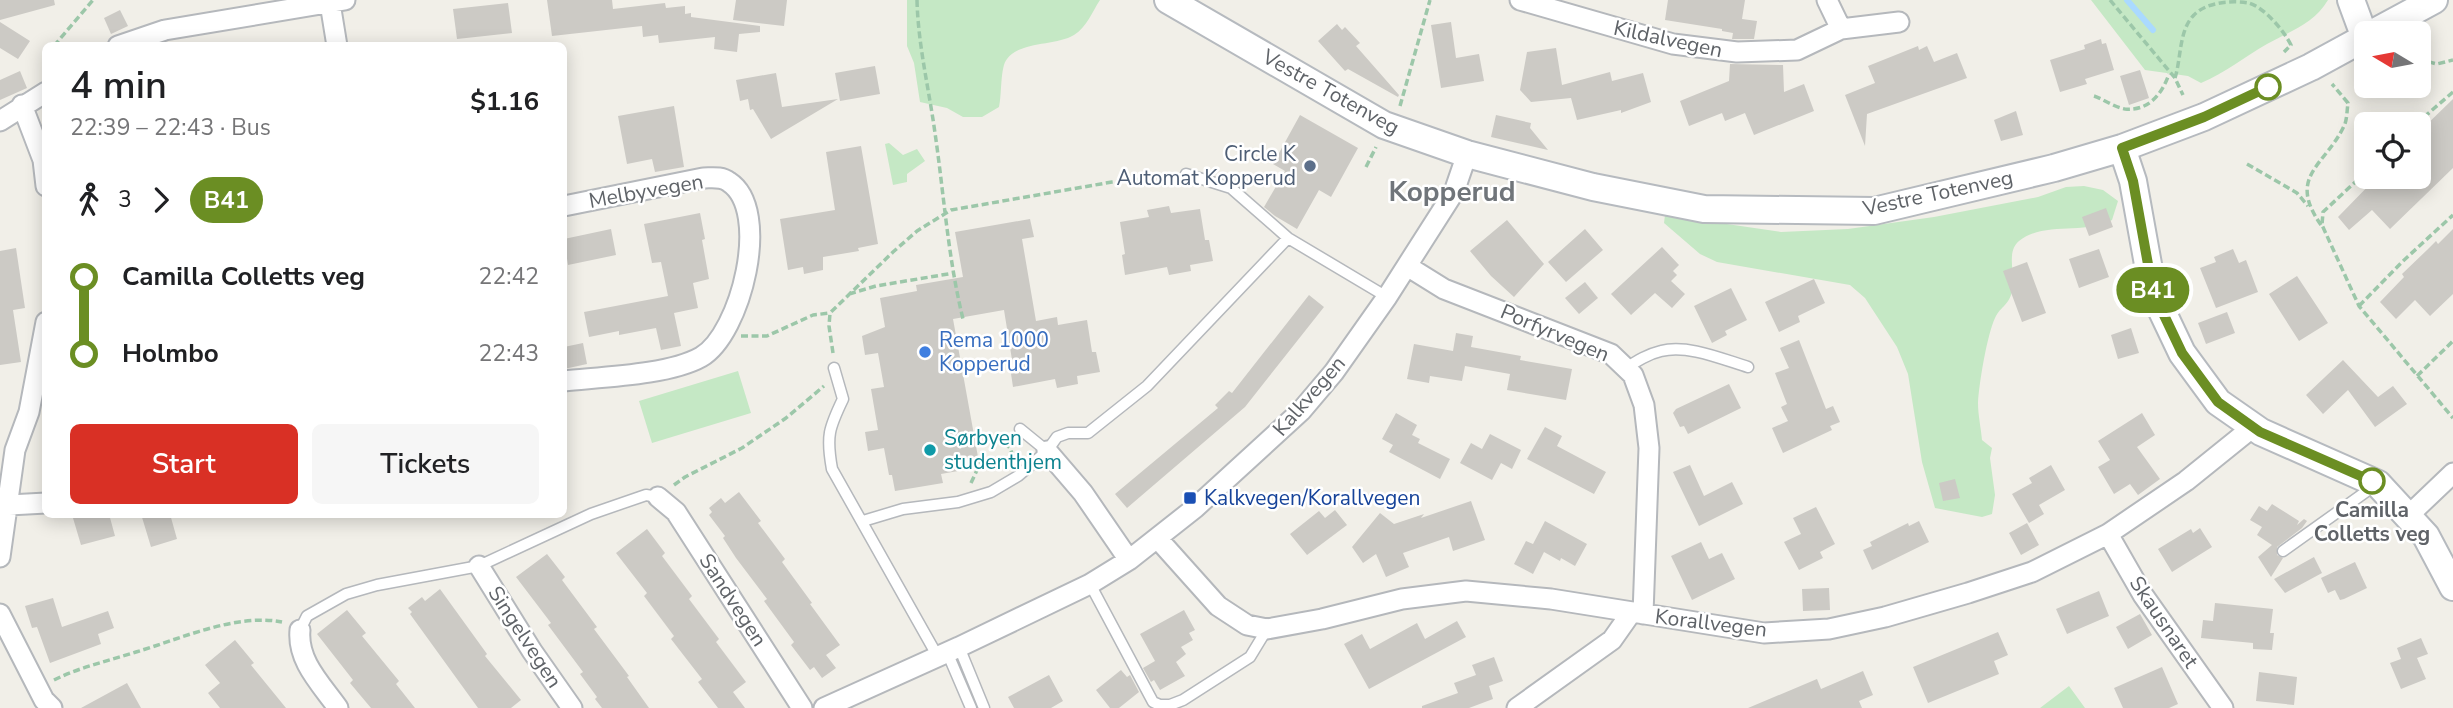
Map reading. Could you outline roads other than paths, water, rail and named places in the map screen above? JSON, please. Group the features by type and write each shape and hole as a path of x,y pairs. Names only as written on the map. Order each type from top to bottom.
{"main road":[{"name":"Vestre Totenveg","path":"1168,0 1383,136 1467,154 1593,187 1704,209 1874,211 2054,168 2122,148 2204,117 2311,67 2354,44"},
{"path":"2350,0 2359,21"},
{"path":"2395,21 2434,0"},
{"path":"2122,148 2133,181 2153,292 2182,353 2218,402 2260,432 2378,484 2426,536 2453,587"}],"street":[{"name":"Kildalvegen","path":"1520,0 1673,44 1737,52 1797,50 1841,29 1899,22"},
{"path":"1827,0 1841,29"},
{"path":"130,42 165,30 337,2 337,42"},
{"path":"0,121 42,94"},
{"path":"22,105 42,157"},
{"name":"Kalkvegen","path":"824,708 1090,584 1158,539 1247,463 1301,411 1334,372 1387,297 1454,192 1467,154"},
{"name":"Melbyvegen","path":"567,205 703,178 721,178 733,186 745,209 749,226 749,248 738,304 726,332 702,356 665,369 567,381"},
{"name":"Porfyrvegen","path":"1407,266 1444,289 1611,354 1633,375 1644,405 1649,448 1637,614"},
{"path":"0,557 9,505 8,449 29,412 42,343"},
{"name":"Korallvegen","path":"1267,629 1322,619 1402,599 1466,591 1551,599 1764,633 1829,629 1885,617 2019,576 2108,534 2186,481 2253,427"},
{"path":"1047,451 1083,493 1129,560"},
{"path":"2407,516 2453,473"},
{"name":"Sandvegen","path":"658,497 676,512 802,708"},
{"path":"9,505 42,503"},
{"name":"Skausnaret","path":"2108,534 2143,595 2223,708"},
{"path":"1158,539 1218,606 1247,625 1267,629"},
{"name":"Singelvegen","path":"479,566 532,651 572,708"},
{"path":"0,614 48,704"},
{"path":"1517,708 1612,640 1637,614"},
{"path":"300,630 299,645 305,662 338,708"}],"lane":[{"path":"1186,174 1231,188 1288,238 1387,297"},
{"path":"863,522 903,509 939,506 991,492 1018,477 1047,451 1057,437 1068,433 1088,433 1147,386 1288,238"},
{"path":"1626,368 1662,350 1690,351 1748,367"},
{"path":"834,369 843,399 830,428 829,451 832,469 863,522 984,708"},
{"path":"1020,429 1047,451"},
{"path":"2283,551 2378,484"},
{"path":"300,630 307,616 346,594 377,585 479,566 592,514 646,495 658,497"},
{"path":"1090,584 1153,702 1160,705 1170,705 1183,700 1250,657 1267,629"},
{"path":"948,652 971,708"}],"waterway":[{"path":"2127,0 2153,30"}],"place":[{"name":"Circle K Automat Kopperud","path":"1310,166"},
{"name":"Rema 1000 Kopperud","path":"925,352"},
{"name":"Sørbyen studenthjem","path":"930,450"},
{"name":"Camilla Colletts veg","path":"2372,481"},
{"name":"Kalkvegen/Korallvegen","path":"1190,498"}],"district":[{"name":"Kopperud","path":"1452,191"}]}
